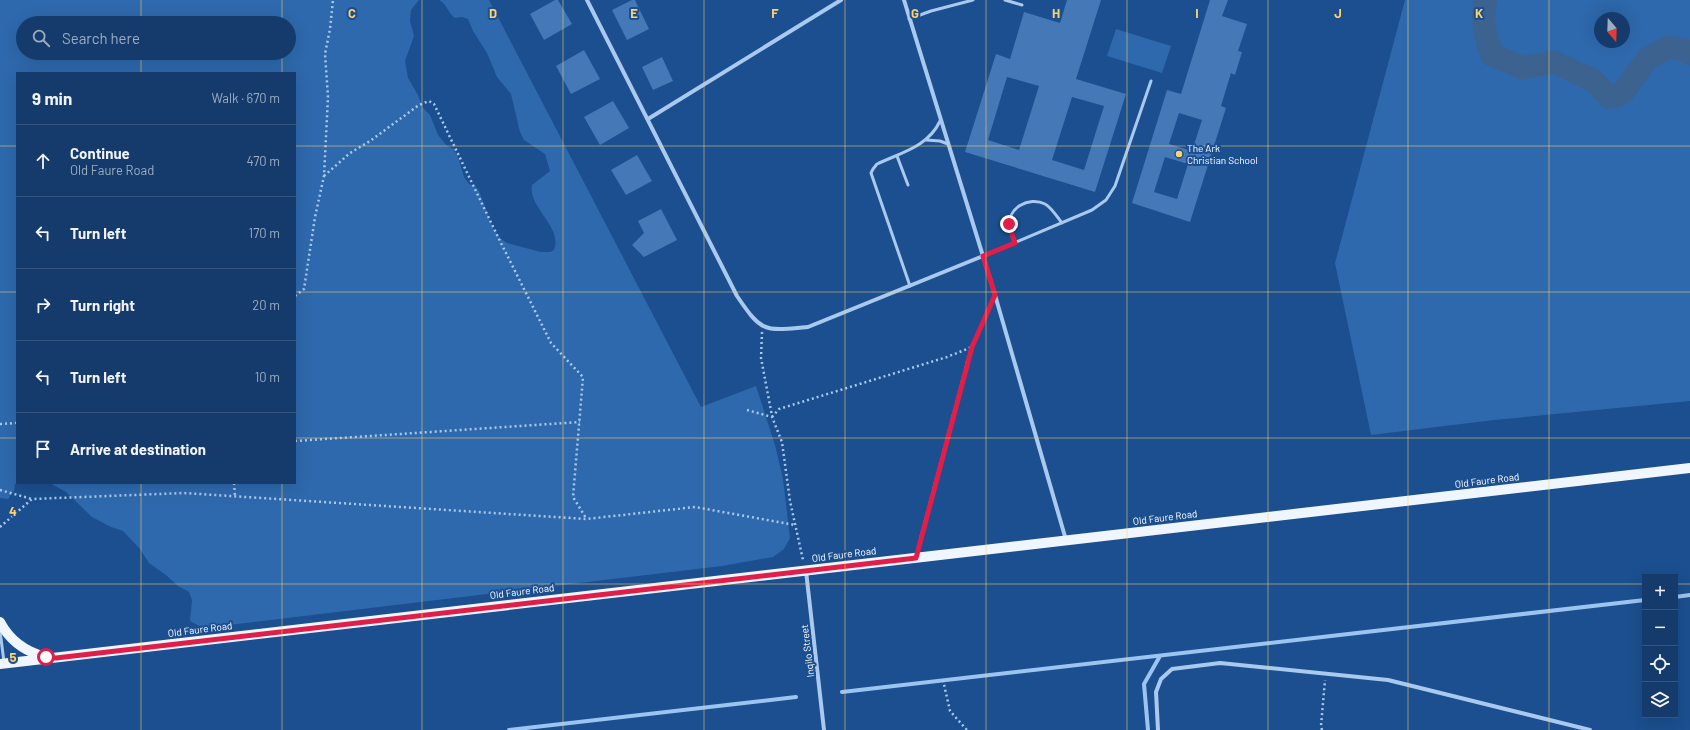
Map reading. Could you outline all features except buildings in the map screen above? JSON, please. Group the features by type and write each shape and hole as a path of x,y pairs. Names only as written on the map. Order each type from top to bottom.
{"main road":[{"name":"Old Faure Road","path":"2,664 1690,468"},
{"path":"0,622 9,636 25,650 46,657 56,658"}],"street":[{"path":"587,0 737,296 752,318 763,327 778,330 808,327 983,256"},
{"path":"648,119 841,0"},
{"path":"904,0 940,121 995,295 1067,540"},
{"name":"Inqilo Street","path":"806,570 824,730"},
{"path":"1158,730 1156,692 1161,679 1172,669 1220,663 1388,680 1590,730"}],"lane":[{"path":"909,19 931,11 973,0"},
{"path":"1005,0 1022,4"},
{"path":"983,256 1099,206 1111,193 1151,81"},
{"path":"910,286 871,173 877,164 916,147 926,140 937,128 940,121"},
{"path":"926,140 940,141 948,144"},
{"path":"897,156 908,185"},
{"path":"1015,243 1010,228 1010,218 1015,210 1023,204 1033,201 1044,204 1050,207 1062,223"},
{"path":"0,632 2,664"}],"path":[{"path":"296,295 304,289 315,217 324,176 328,97 325,54 330,29 333,0"},
{"path":"324,176 350,153 370,141 419,105 429,102 434,104 498,239 551,343 583,377 573,497 586,519"},
{"path":"916,558 972,347 995,295"},
{"path":"763,327 761,358 772,417 782,442 790,501 806,570"},
{"path":"772,417 778,409 947,357 972,347"},
{"path":"746,410 772,417"},
{"path":"296,441 580,422"},
{"path":"0,424 16,423"},
{"path":"234,484 235,497"},
{"path":"0,490 32,499 184,493 586,519 695,507 795,525"},
{"path":"0,528 32,499"},
{"path":"1322,730 1321,726 1326,674"},
{"path":"943,680 950,711 967,730"}],"shaded area":[{"path":"0,0 419,0 411,10 410,21 414,36 405,61 408,78 418,95 423,108 430,115 438,135 447,146 454,149 464,177 469,184 475,186 479,191 492,226 500,238 507,243 541,252 550,252 554,250 554,233 535,202 532,194 532,185 550,171 545,154 524,140 520,132 511,94 497,77 487,53 473,31 468,19 462,17 455,18 439,0 489,0 701,407 756,386 775,445 783,479 790,538 784,549 773,557 722,566 203,628 190,621 192,600 189,592 178,586 149,563 140,549 123,531 111,527 92,517 66,492 52,484 296,484 296,72 16,72 16,484 14,491 8,499 0,498"},
{"path":"1405,0 1690,0 1690,401 1494,420 1371,435 1335,263"},
{"path":"1116,29 1171,46 1162,73 1107,56"}],"waterway":[{"path":"1486,0 1484,7 1484,21 1492,55 1523,68 1554,62 1594,81 1609,97 1617,96 1623,92 1648,58 1669,47 1684,50 1690,54"},
{"path":"1678,597 1690,595"},
{"path":"842,692 1642,600"},
{"path":"1148,730 1144,684 1160,656"},
{"path":"509,730 796,697"}],"place":[{"name":"The Ark Christian School","path":"1179,154"}],"route":[{"path":"46,657 56,658 916,558 972,347 995,295 983,256 1015,243 1009,224"}]}
